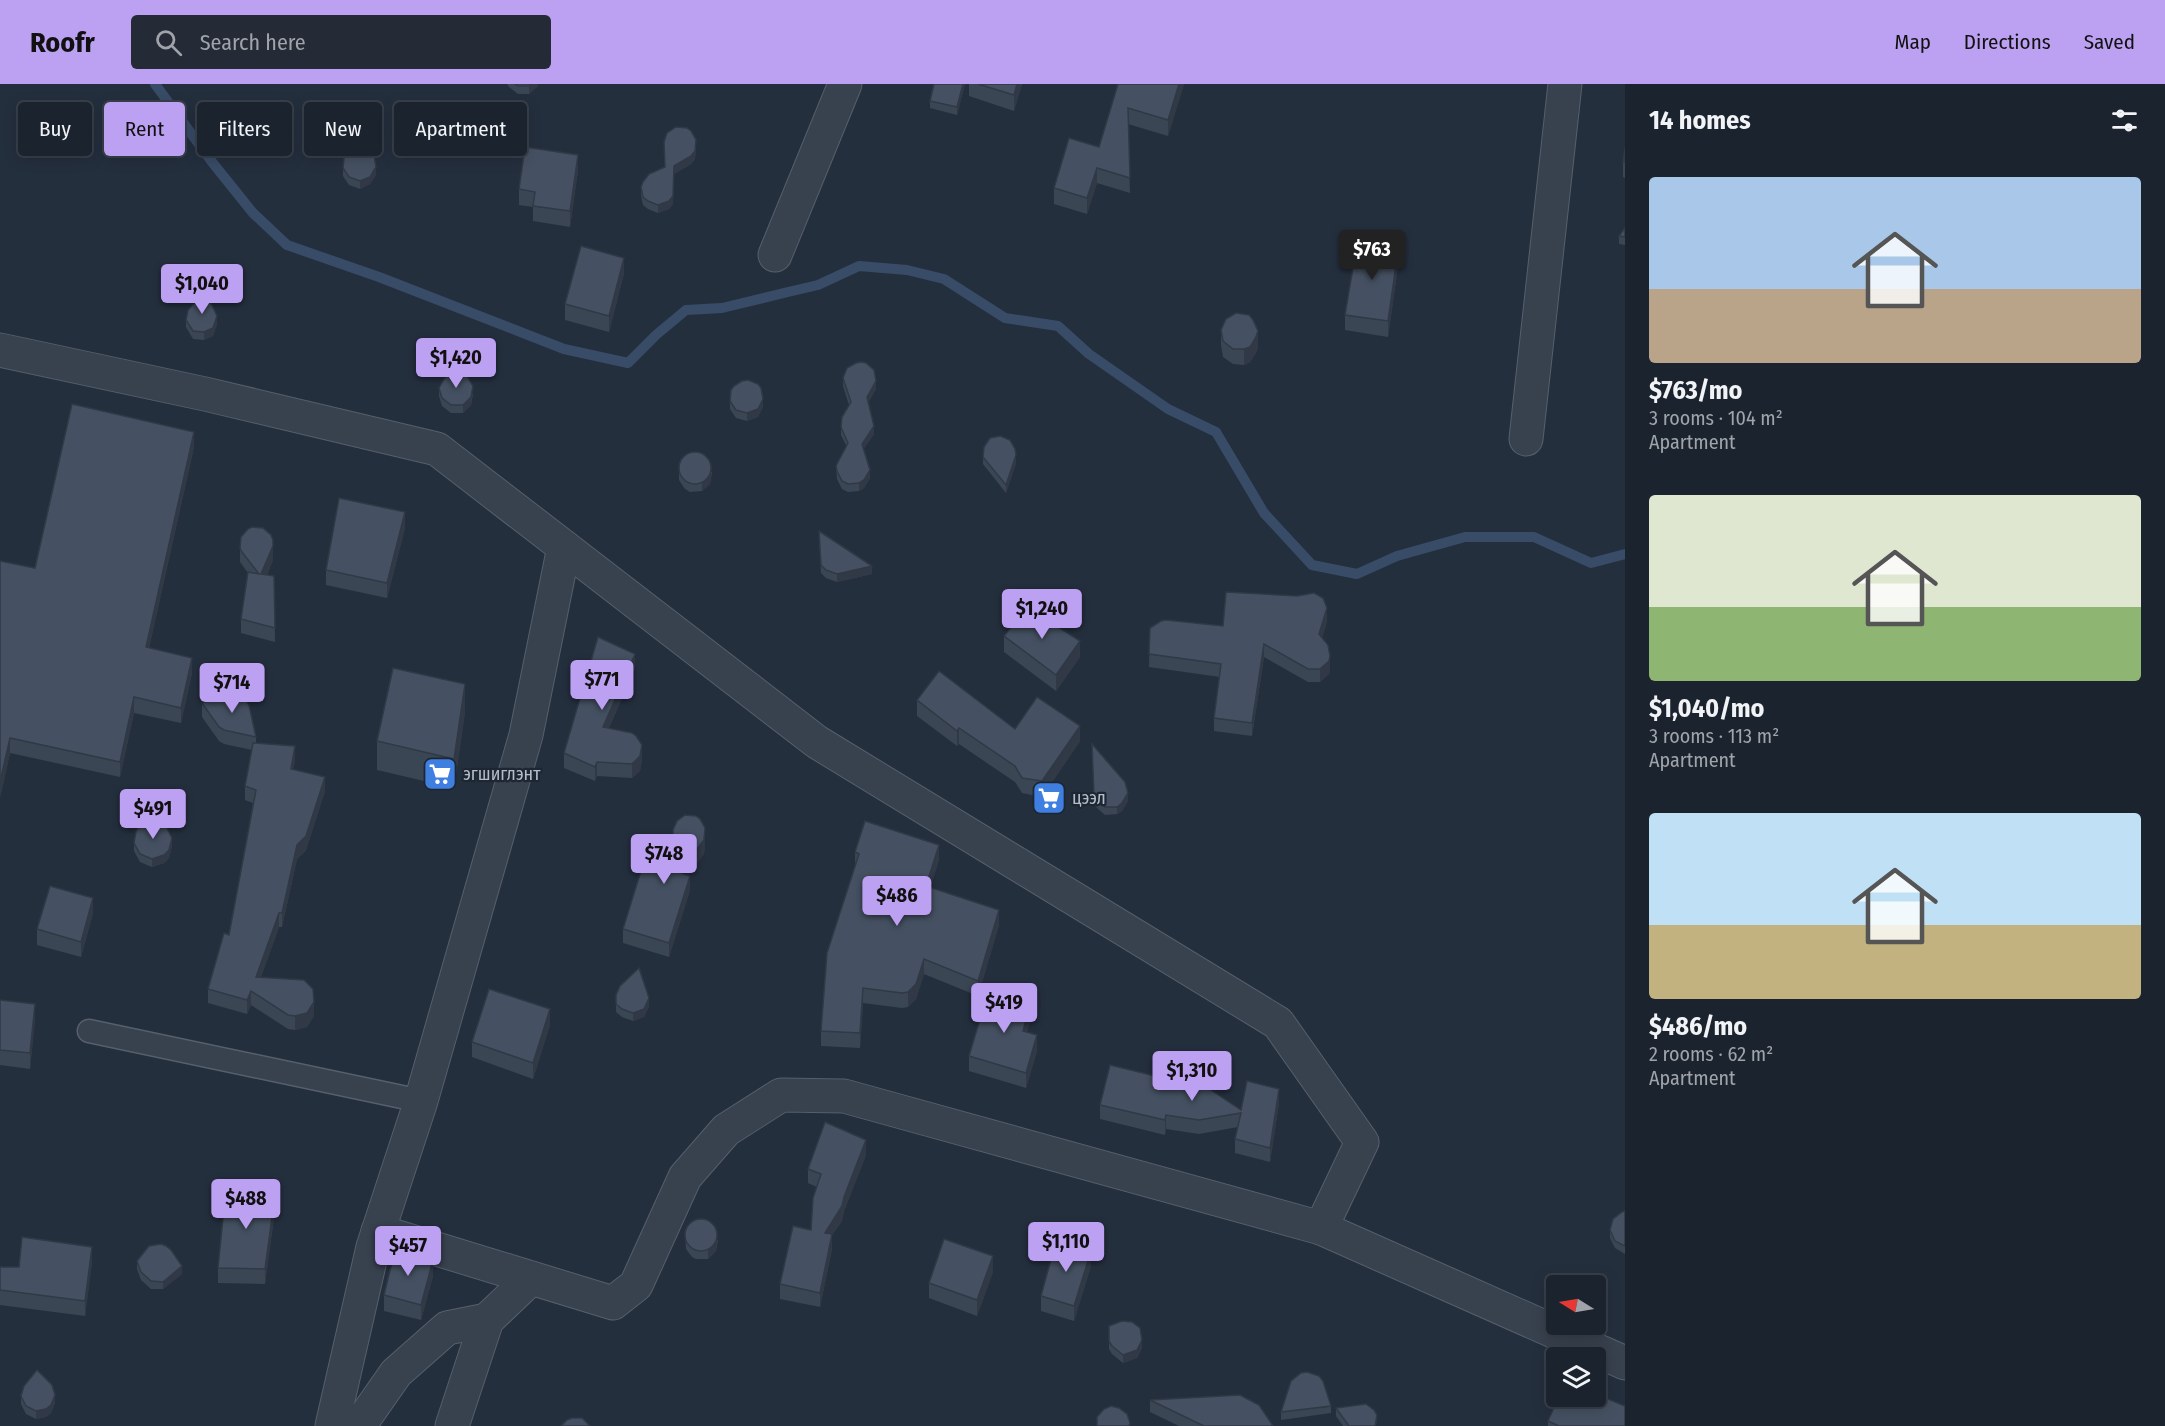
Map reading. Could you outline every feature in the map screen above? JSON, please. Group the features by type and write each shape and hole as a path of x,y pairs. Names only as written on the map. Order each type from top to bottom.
{"street":[{"path":"775,255 845,84"},
{"path":"1526,439 1565,84"},
{"path":"0,350 205,394 437,449 817,742 1278,1023 1362,1142 1322,1228"},
{"path":"332,1426 378,1231 420,1101 526,735 564,547"},
{"path":"378,1231 613,1303 636,1285 685,1177 726,1130 781,1095 844,1096 1322,1228 1625,1363"},
{"path":"452,1426 487,1320 530,1279"},
{"path":"359,1426 396,1373 447,1328 487,1320"}],"lane":[{"path":"89,1031 420,1101"}],"building":[{"path":"515,84 531,84 518,86"},
{"path":"934,84 963,84 957,107 930,101"},
{"path":"978,84 1017,84 1014,95"},
{"path":"1118,84 1179,84 1168,120 1128,108 1130,178 1097,168 1087,198 1054,188 1069,138 1099,147"},
{"path":"676,127 687,128 691,131 696,140 695,151 674,166 673,196 669,201 658,205 643,197 641,187 649,174 665,167 664,142 667,133"},
{"path":"527,147 578,155 570,211 533,206 535,192 519,189"},
{"path":"346,156 374,156 376,167 370,177 360,181 349,177 343,168"},
{"path":"1625,228 1625,237 1619,236"},
{"path":"1357,244 1399,244 1388,321 1345,315"},
{"path":"581,246 624,258 609,316 565,304"},
{"path":"205,290 217,316 213,328 204,332 193,331 186,320 188,310"},
{"path":"1236,313 1249,315 1258,331 1250,347 1244,349 1233,349 1223,341 1221,330 1226,319"},
{"path":"861,362 874,370 876,381 867,397 874,426 862,444 870,470 864,480 848,484 842,481 836,466 848,443 841,427 842,417 851,402 843,378 847,368"},
{"path":"458,372 467,376 473,386 471,397 463,405 451,405 442,398 439,388 448,375"},
{"path":"748,380 758,384 763,399 758,409 747,413 736,410 730,401 731,390 734,386"},
{"path":"72,404 194,432 146,647 192,658 181,708 134,697 120,762 10,738 0,782 0,561 35,568"},
{"path":"1000,436 1010,440 1016,455 1006,485 983,457 984,447 990,438"},
{"path":"695,452 707,456 711,468 707,480 695,484 683,480 679,468 683,456"},
{"path":"339,498 405,512 387,583 326,570"},
{"path":"252,527 263,528 273,540 273,546 261,574 274,576 275,628 241,619 248,572 259,574 240,548 241,537"},
{"path":"819,531 872,566 837,574 826,570 821,565"},
{"path":"1226,592 1297,596 1314,593 1323,598 1327,608 1319,634 1328,645 1330,656 1329,661 1320,669 1308,669 1264,644 1252,723 1214,718 1221,664 1149,654 1150,628 1161,621 1223,626"},
{"path":"1027,607 1080,641 1056,675 1004,636"},
{"path":"598,637 635,654 603,727 632,733 636,736 642,745 640,756 632,764 597,762 595,767 564,753"},
{"path":"393,668 465,684 454,759 377,741"},
{"path":"939,671 1015,729 1037,697 1080,726 1042,781 1022,778 1015,766 959,728 957,731 917,700"},
{"path":"228,694 235,694 245,699 249,705 256,737 219,727 202,703"},
{"path":"253,743 295,746 291,769 325,777 306,836 297,845 282,913 279,913 256,977 304,980 313,989 314,1002 307,1013 295,1016 288,1015 251,991 247,1000 208,989 224,933 229,935 256,790 245,786"},
{"path":"1092,744 1125,782 1128,793 1117,807 1105,807 1094,795"},
{"path":"685,815 696,816 700,819 705,828 704,840 679,872 690,876 669,943 623,929 645,858 674,870 673,830 677,821"},
{"path":"150,821 166,826 172,838 169,850 164,855 152,859 140,854 134,843 139,826"},
{"path":"865,821 939,845 926,886 999,910 978,981 924,959 916,984 908,992 863,988 860,1033 821,1031 827,953 859,854 855,852"},
{"path":"50,886 93,898 81,942 37,929"},
{"path":"639,968 649,998 644,1009 633,1013 616,1004 616,995 620,986"},
{"path":"489,989 550,1009 533,1063 472,1042"},
{"path":"988,992 1030,1005 1023,1031 1037,1035 1026,1073 969,1056"},
{"path":"0,1000 35,1004 30,1053 0,1050"},
{"path":"1110,1065 1192,1085 1202,1084 1241,1110 1247,1081 1279,1089 1270,1148 1235,1139 1241,1113 1199,1120 1166,1115 1165,1120 1100,1105"},
{"path":"825,1122 866,1140 842,1206 825,1233 832,1234 820,1293 780,1284 793,1226 811,1230 813,1198 821,1174 808,1169"},
{"path":"226,1188 275,1195 265,1269 218,1268"},
{"path":"1625,1211 1625,1246 1615,1241 1610,1230 1613,1219"},
{"path":"701,1219 712,1224 717,1235 712,1246 701,1251 690,1246 685,1235 690,1224"},
{"path":"22,1237 92,1247 85,1301 0,1290 0,1267 19,1267"},
{"path":"944,1239 993,1256 977,1300 929,1283"},
{"path":"1056,1241 1091,1251 1074,1306 1041,1296"},
{"path":"161,1244 171,1250 182,1266 163,1282 151,1281 141,1272 137,1261 149,1246"},
{"path":"395,1250 433,1260 421,1305 384,1295"},
{"path":"1122,1321 1132,1322 1140,1328 1142,1340 1137,1350 1123,1355 1109,1341 1109,1326"},
{"path":"37,1370 52,1385 55,1395 51,1405 46,1409 36,1411 26,1406 21,1396 24,1386"},
{"path":"1307,1372 1319,1376 1323,1381 1331,1406 1281,1412 1291,1381 1301,1373"},
{"path":"1240,1395 1259,1405 1273,1426 1204,1426 1150,1400"},
{"path":"1606,1398 1625,1406 1625,1426 1559,1426 1548,1421 1554,1407 1606,1407"},
{"path":"1366,1404 1377,1415 1375,1426 1349,1426 1336,1408"},
{"path":"1111,1406 1127,1414 1129,1426 1097,1426 1097,1417 1104,1409"},
{"path":"572,1418 582,1418 590,1426 561,1426"}],"waterway":[{"path":"155,84 253,213 287,245 379,277 564,349 628,363 686,310 722,308 818,285 859,266 907,270 944,279 1005,318 1058,326 1089,354 1168,409 1216,432 1264,513 1312,565 1357,574 1397,556 1465,537 1534,537 1591,563 1625,554"}],"place":[{"name":"эгшиглэнт","path":"440,774"},
{"name":"цээл","path":"1049,798"}]}
